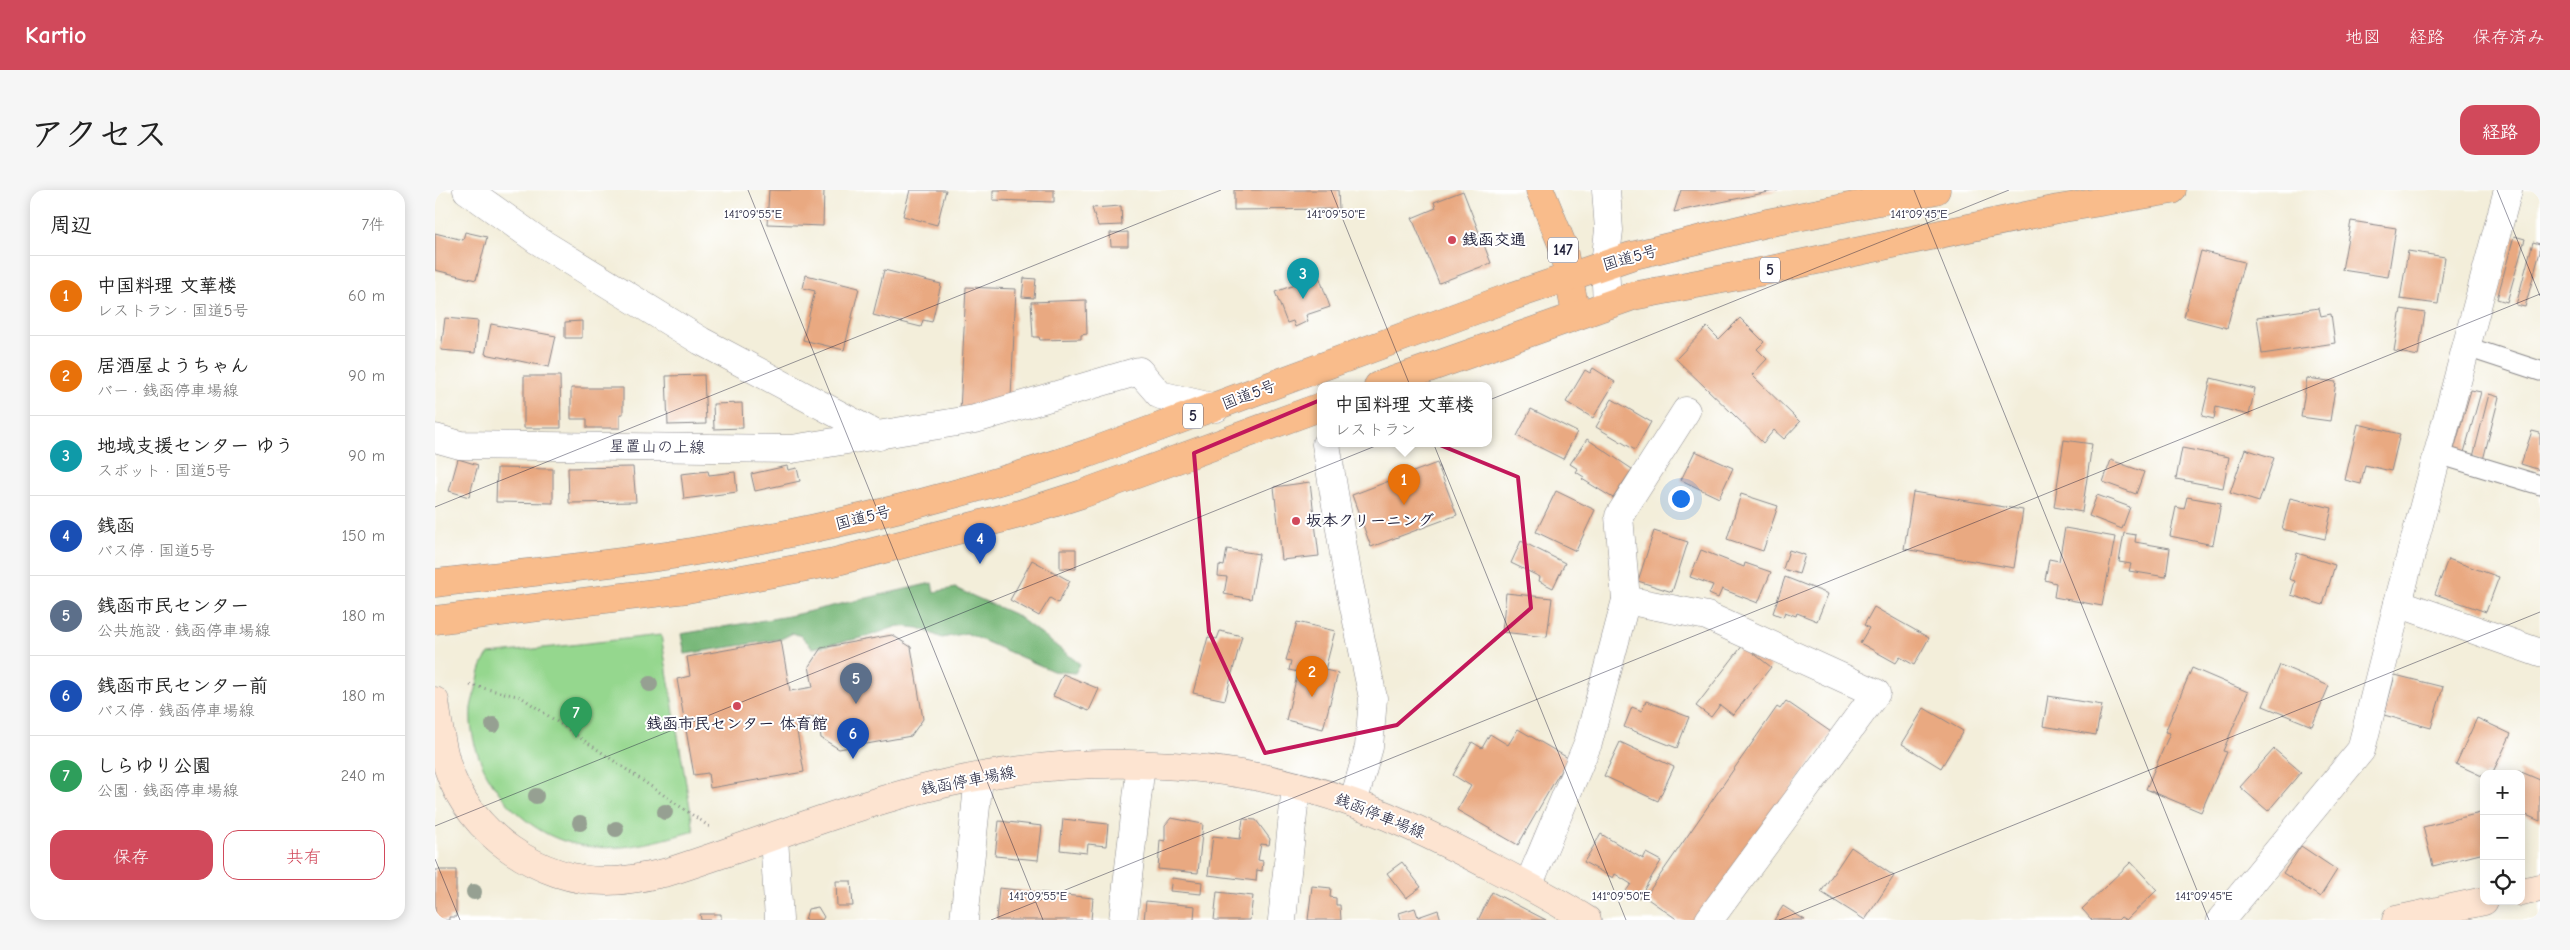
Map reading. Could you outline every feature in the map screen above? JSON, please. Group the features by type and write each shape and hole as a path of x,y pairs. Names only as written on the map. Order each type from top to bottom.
{"main road":[{"name":"147","path":"1540,190 1562,244 1576,314"},
{"name":"国道5号","path":"435,583 612,564 828,526 1020,476 1216,408 1605,264 1767,223 1936,190"},
{"name":"5","path":"1389,382 1576,314 1633,296 1769,270 2058,209 2172,190"},
{"name":"5","path":"435,620 687,589 834,562 929,539 1054,503 1317,408"},
{"name":"銭函停車場線","path":"435,700 441,743 449,769 460,795 477,818 498,840 521,856 549,870 579,879 607,881 638,879 668,872 915,791 979,777 1033,769 1141,764 1228,772 1296,786 1353,803 1403,822 1528,886 1587,920"},
{"path":"2525,891 2540,888"},
{"path":"2395,920 2480,902"}],"street":[{"path":"467,190 537,240 701,341 879,436"},
{"path":"2221,920 2361,750 2397,603 2508,190"},
{"path":"1607,304 1605,264 1609,230 1608,191"},
{"name":"星置山の上線","path":"435,438 460,444 792,449 975,419 1139,371 1160,394 1216,408"},
{"path":"1528,886 1588,743 1626,600 1619,516 1686,410"},
{"path":"1326,447 1348,578 1373,698 1369,747 1353,803"},
{"path":"1626,600 1707,616 1876,693 1709,920"},
{"path":"2397,603 2540,653"},
{"path":"1123,920 1141,764"},
{"path":"964,920 979,777"},
{"path":"1282,920 1296,786"},
{"path":"774,837 779,920"}],"lane":[{"path":"2467,347 2540,371"},
{"path":"2438,454 2540,485"}],"path":[{"path":"470,684 521,697 713,829"}],"highlighted area":[{"path":"1325,398 1518,477 1531,608 1397,725 1265,753 1209,632 1194,453"}],"green space":[{"path":"932,583 934,592 955,588 1016,615 1080,664 1075,673 1053,671 966,633 942,638 919,628 898,626 866,637 813,648 801,636 793,633 781,639 685,654 681,634 789,616"},
{"path":"661,635 694,831 662,840 616,847 584,846 547,834 512,808 497,790 485,771 477,751 472,729 471,708 480,670 486,658 489,654"}],"building":[{"path":"769,190 824,190 823,226 767,224"},
{"path":"910,190 946,190 937,225 903,216"},
{"path":"993,190 1054,190 1054,202 993,200"},
{"path":"1234,190 1338,190 1339,209 1234,210"},
{"path":"1681,190 1778,190 1674,212"},
{"name":"銭函交通","path":"1463,191 1491,263 1439,283 1412,218 1436,208 1434,202"},
{"path":"1121,206 1122,225 1098,226 1092,208"},
{"path":"2351,221 2396,228 2388,277 2342,270"},
{"path":"465,232 487,237 476,280 435,270 435,233 463,240"},
{"path":"1128,232 1128,246 1111,246 1110,233"},
{"path":"2514,236 2525,239 2507,302 2497,299"},
{"path":"2533,242 2540,244 2540,252 2525,307 2516,305"},
{"path":"2201,251 2244,262 2227,328 2184,317"},
{"path":"2408,251 2445,257 2438,304 2400,299"},
{"path":"884,270 941,284 932,322 923,320 921,327 873,315"},
{"path":"806,275 859,288 844,350 803,340 815,291 803,288"},
{"path":"1319,276 1330,307 1306,315 1308,321 1295,327 1293,321 1287,323 1275,292"},
{"path":"1024,278 1036,279 1034,298 1022,297"},
{"path":"966,287 1016,289 1011,398 960,412"},
{"path":"1086,300 1087,334 1081,335 1081,339 1040,340 1039,337 1033,337 1031,302"},
{"path":"2319,308 2321,316 2331,314 2335,343 2262,354 2257,317"},
{"path":"2401,309 2425,313 2418,356 2394,351"},
{"path":"445,318 478,321 475,353 441,350"},
{"path":"1740,318 1764,342 1757,349 1767,359 1752,375 1800,422 1784,439 1774,430 1763,443 1676,359 1707,327 1719,339"},
{"path":"582,321 582,338 565,338 565,322"},
{"path":"491,324 556,336 549,367 485,354"},
{"path":"1593,368 1615,382 1593,418 1566,402 1585,370 1590,373"},
{"path":"704,375 706,424 668,425 666,376"},
{"path":"524,376 560,376 561,428 524,428"},
{"path":"2211,378 2255,389 2249,415 2216,407 2214,419 2202,416"},
{"path":"2307,378 2336,382 2330,421 2301,417"},
{"path":"571,388 623,388 623,414 620,414 620,428 587,428 587,419 571,419"},
{"path":"2471,390 2481,392 2463,456 2453,453"},
{"path":"2489,394 2499,397 2483,460 2473,457"},
{"path":"1612,399 1651,422 1635,450 1596,427"},
{"path":"742,403 743,428 714,429 713,404"},
{"path":"1531,409 1577,432 1563,459 1517,436"},
{"path":"2358,424 2400,434 2391,471 2365,465 2361,484 2345,480"},
{"path":"2532,431 2540,433 2540,470 2521,464"},
{"path":"1587,439 1632,469 1613,498 1582,479 1584,477 1576,472 1578,469 1570,464"},
{"path":"2064,440 2092,444 2082,512 2054,507"},
{"path":"2182,448 2229,457 2223,488 2176,479"},
{"path":"2245,449 2274,458 2259,502 2230,493"},
{"path":"1695,451 1733,468 1719,498 1681,480"},
{"path":"458,459 478,465 469,497 449,491"},
{"path":"2111,460 2144,472 2136,494 2103,482"},
{"path":"1437,463 1457,515 1371,547 1352,495"},
{"path":"787,466 788,470 797,468 800,481 755,491 751,474"},
{"path":"633,467 636,502 569,503 568,468"},
{"path":"497,468 553,469 553,503 496,502"},
{"path":"708,471 709,475 735,472 737,492 684,499 681,474"},
{"name":"坂本クリーニング","path":"1310,482 1319,556 1282,560 1274,487"},
{"path":"1556,491 1595,510 1576,551 1536,532"},
{"path":"1913,492 2023,510 2014,568 1904,549"},
{"path":"1741,494 1778,506 1763,551 1727,539"},
{"path":"2097,495 2130,507 2122,529 2089,516"},
{"path":"2187,497 2221,503 2213,545 2170,536 2176,507 2184,509"},
{"path":"2290,498 2332,508 2325,539 2282,529"},
{"path":"2065,528 2115,537 2102,606 2054,597 2056,583 2045,580 2049,559 2059,561"},
{"path":"1654,531 1688,542 1672,592 1638,581"},
{"path":"2124,533 2136,535 2135,542 2170,548 2166,577 2129,571 2131,564 2119,562"},
{"path":"1521,541 1565,563 1553,588 1539,581 1540,577 1511,563"},
{"path":"1060,549 1076,549 1076,569 1060,568"},
{"path":"1227,549 1259,554 1251,599 1224,594 1227,577 1218,576 1219,565 1224,566"},
{"path":"1701,550 1744,567 1745,563 1771,572 1758,603 1722,589 1718,598 1709,594 1713,585 1690,577"},
{"path":"1789,550 1805,555 1799,574 1783,569"},
{"path":"2297,553 2335,565 2323,605 2291,595 2295,581 2289,579"},
{"path":"2448,559 2499,577 2486,612 2435,594"},
{"path":"1032,560 1070,581 1058,603 1050,598 1039,616 1010,600"},
{"path":"1785,577 1828,594 1817,621 1797,613 1796,616 1785,612 1783,617 1773,613"},
{"path":"1506,593 1552,598 1547,637 1502,632"},
{"path":"1874,607 1929,638 1914,665 1900,657 1896,663 1860,643 1869,628 1864,625"},
{"path":"1297,622 1335,631 1325,670 1338,673 1323,729 1286,720 1298,672 1289,670 1291,661 1286,660"},
{"path":"1220,631 1242,636 1225,700 1193,693 1208,637 1217,639"},
{"path":"892,635 911,647 923,719 911,736 839,749 821,738 818,716 795,720 804,772 710,788 708,773 694,775 677,679 690,676 687,657 781,640 790,691 813,687 809,666 821,648"},
{"path":"1743,645 1771,667 1733,715 1720,705 1711,717 1696,706"},
{"path":"2280,665 2329,686 2312,726 2263,706"},
{"path":"2192,668 2248,692 2223,751 2227,752 2201,812 2146,789 2170,733 2165,732"},
{"path":"1063,674 1099,689 1089,711 1053,696"},
{"path":"2395,675 2443,687 2431,728 2384,715"},
{"path":"2048,696 2102,705 2096,735 2043,726"},
{"path":"1646,701 1689,717 1677,748 1624,727 1632,707 1642,711"},
{"path":"1786,701 1831,732 1705,920 1678,920 1645,897 1777,707 1780,709"},
{"path":"1924,708 1963,731 1941,768 1902,744"},
{"path":"2477,718 2511,734 2494,770 2480,770 2480,775 2456,764"},
{"path":"1518,729 1568,758 1518,845 1457,810 1471,786 1453,775 1472,742 1482,748 1490,734 1508,745"},
{"path":"1620,742 1674,767 1658,801 1604,776"},
{"path":"2274,749 2301,772 2268,811 2240,787"},
{"path":"2525,774 2540,780 2540,821 2525,815"},
{"path":"2480,813 2480,854 2433,866 2423,827"},
{"path":"1171,818 1203,824 1198,873 1158,869 1160,840 1165,841 1165,825"},
{"path":"1063,819 1108,824 1106,846 1088,844 1087,853 1060,850"},
{"path":"1243,819 1256,820 1270,839 1269,845 1261,844 1258,860 1263,861 1262,871 1257,870 1256,881 1208,875 1213,836 1240,839"},
{"path":"999,821 1042,826 1038,860 995,856"},
{"path":"1601,834 1643,859 1646,853 1661,861 1639,898 1626,891 1631,884 1615,874 1613,878 1584,862"},
{"path":"2301,846 2337,870 2320,897 2283,873"},
{"path":"1851,847 1894,876 1865,920 1821,892"},
{"path":"1402,862 1421,887 1406,898 1387,873"},
{"path":"2131,862 2157,890 2126,920 2121,917 2118,920 2092,920 2082,909"},
{"path":"435,870 456,870 456,917 449,917 449,920 435,920"},
{"path":"1172,878 1202,882 1201,894 1170,891"},
{"path":"836,881 851,881 853,906 837,906"},
{"path":"1312,886 1331,888 1330,897 1336,898 1336,905 1340,905 1341,920 1308,920"},
{"path":"999,888 1093,898 1091,920 996,920"},
{"path":"1217,892 1253,896 1250,920 1214,920"},
{"path":"1492,892 1546,920 1478,920"},
{"path":"1146,901 1195,906 1194,920 1144,920"},
{"path":"1783,906 1805,920 1774,920"},
{"path":"818,907 824,917 822,920 805,920 808,909"},
{"path":"1415,908 1418,917 1438,910 1441,920 1401,920 1399,913"},
{"path":"700,914 721,914 721,920 701,920"}],"place":[{"name":"銭函交通","path":"1452,240"},
{"name":"地域支援センター ゆう","path":"1303,299"},
{"name":"中国料理 文華楼","path":"1404,505"},
{"name":"坂本クリーニング","path":"1296,521"},
{"name":"銭函","path":"980,564"},
{"name":"居酒屋ようちゃん","path":"1312,697"},
{"name":"銭函市民センター","path":"856,704"},
{"name":"銭函市民センター 体育館","path":"737,706"},
{"name":"しらゆり公園","path":"576,738"},
{"name":"銭函市民センター前","path":"853,759"}]}
